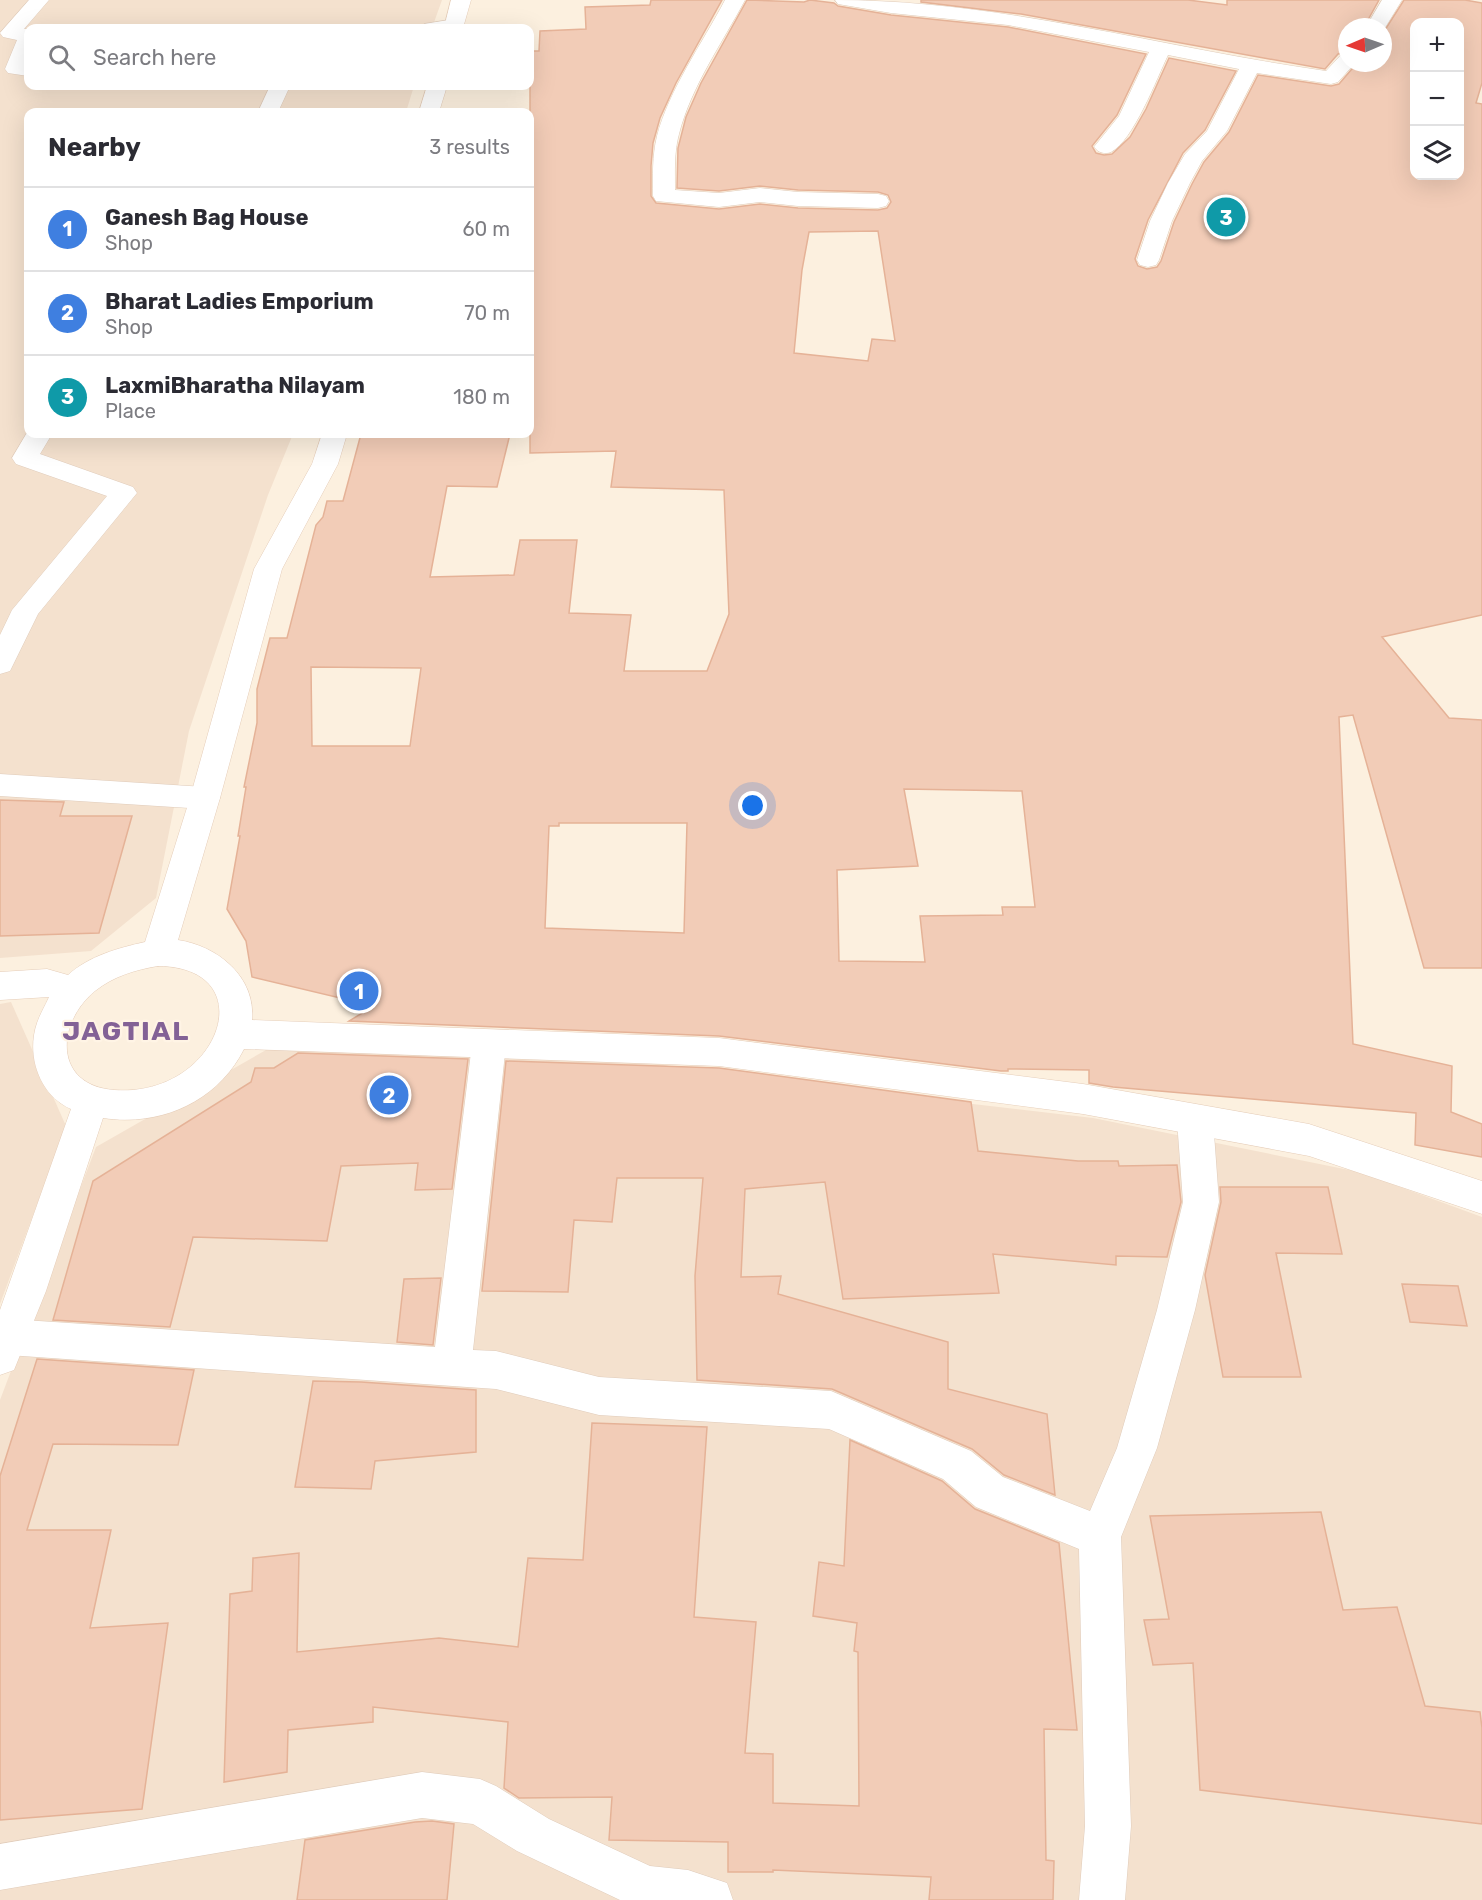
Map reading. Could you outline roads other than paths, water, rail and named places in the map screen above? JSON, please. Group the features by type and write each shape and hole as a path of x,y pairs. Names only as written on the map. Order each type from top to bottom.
{"street":[{"path":"24,35 10,33 39,0"},
{"path":"456,24 461,0"},
{"path":"735,0 704,54 670,129 664,171 664,196 719,200 760,195 798,199 878,201"},
{"path":"845,0 890,8 1028,22 1251,66 1331,78 1338,70"},
{"path":"971,16 990,0"},
{"path":"1381,18 1392,0"},
{"path":"24,45 15,69 24,70"},
{"path":"1105,147 1129,118 1161,48"},
{"path":"1148,260 1167,207 1193,159 1216,133 1232,98 1251,66"},
{"path":"270,108 278,90"},
{"path":"430,108 436,90"},
{"path":"0,664 26,610 124,493 25,458 37,438"},
{"path":"158,952 205,798 268,569 325,464 333,438"},
{"path":"0,785 205,798"},
{"path":"158,952 188,956 212,967 230,985 237,1008 235,1034 222,1058 202,1078 177,1094 148,1104 118,1107 91,1102 66,1088 51,1067 48,1041 55,1014 73,990 98,970 128,958 158,952"},
{"path":"0,986 47,983 73,990"},
{"path":"235,1034 719,1052 1083,1099 1309,1140 1449,1185 1482,1198"},
{"path":"452,1367 489,1044"},
{"path":"91,1102 27,1291 2,1352 496,1370 599,1396 831,1410 957,1465 990,1493 1043,1512 1100,1537"},
{"path":"1102,1900 1108,1826 1100,1537 1137,1448 1176,1310 1200,1202 1196,1120"},
{"path":"0,1867 422,1795 480,1802 533,1835 648,1889 688,1893 710,1900"}],"place":[{"name":"LaxmiBharatha Nilayam","path":"1226,217"},
{"name":"Ganesh Bag House","path":"359,991"},
{"name":"Bharat Ladies Emporium","path":"389,1095"}],"district":[{"name":"JAGTIAL","path":"126,1031"}]}
